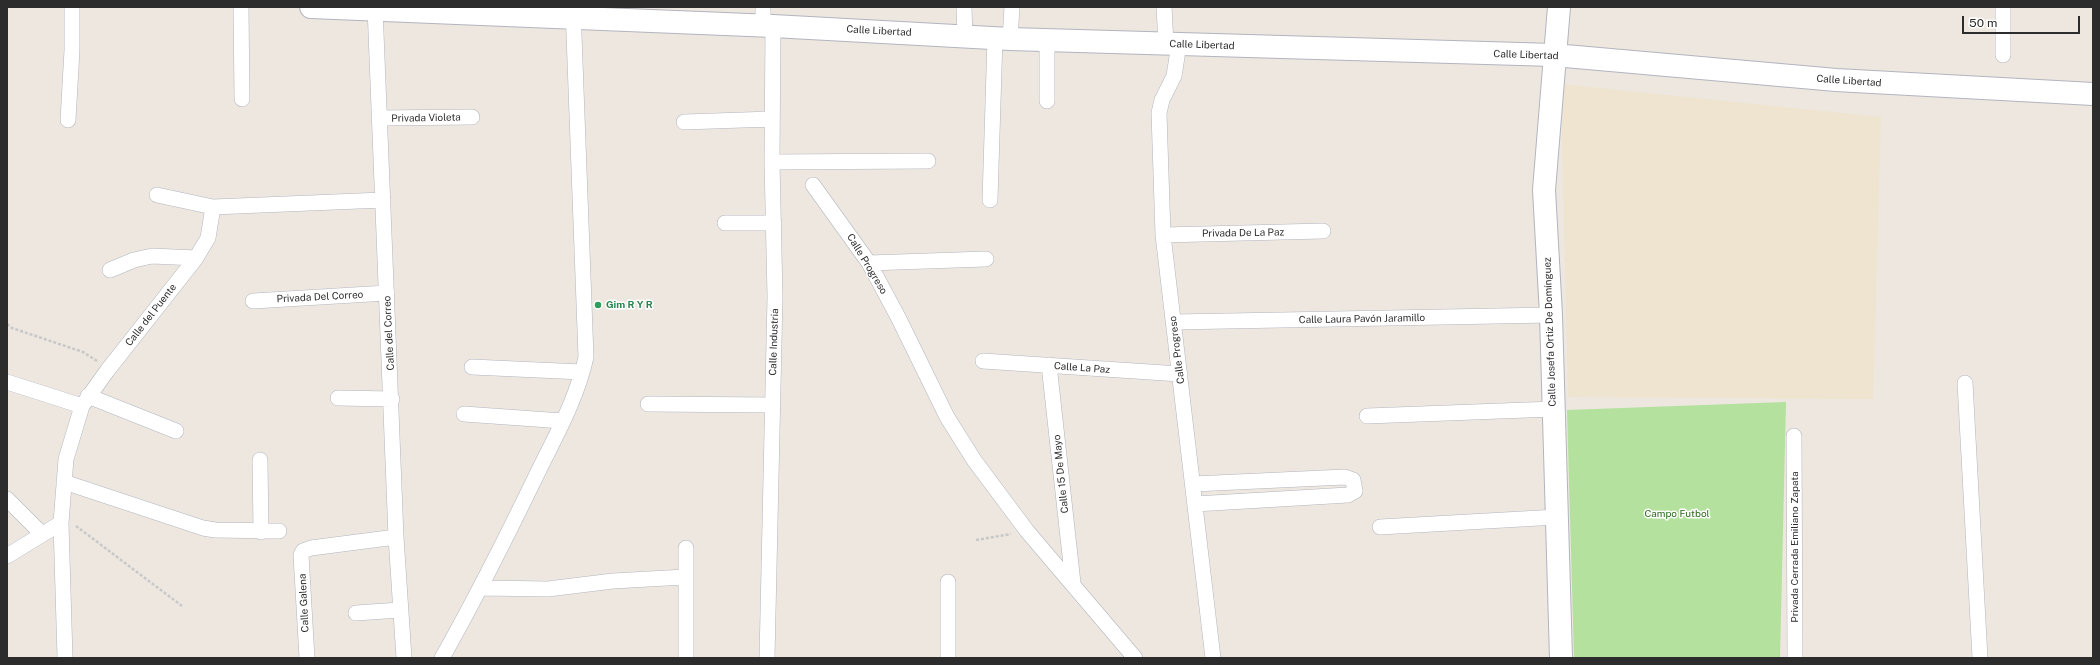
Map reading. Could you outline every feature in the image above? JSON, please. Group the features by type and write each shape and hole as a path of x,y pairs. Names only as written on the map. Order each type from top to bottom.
{"main road":[{"name":"Calle Libertad","path":"311,7 573,12 766,20 965,36 1047,40 1554,55 1836,80 2093,94"},
{"name":"Calle Josefa Ortiz De Domínguez","path":"1558,7 1544,190 1551,315 1561,658"}],"street":[{"path":"68,120 72,50 72,7"},
{"path":"241,7 242,99"},
{"path":"964,7 965,36"},
{"path":"990,200 1003,38 1012,7"},
{"path":"1164,7 1173,44"},
{"path":"2003,7 2003,55"},
{"name":"Calle del Correo","path":"375,8 392,399 396,537 404,658"},
{"path":"442,658 482,588 563,421 582,372 586,342 573,12"},
{"name":"Calle Industria","path":"766,20 772,119 775,297 768,658"},
{"path":"1047,40 1047,101"},
{"name":"Calle Progreso","path":"1173,44 1174,76 1162,100 1159,113 1163,235 1213,658"},
{"name":"Privada Violeta","path":"380,118 472,117"},
{"path":"684,122 772,119"},
{"path":"772,162 928,161"},
{"name":"Calle Progreso","path":"813,185 869,263 898,317 959,439 989,482 1027,531 1073,583 1135,658"},
{"path":"157,196 213,207 383,200"},
{"name":"Calle del Puente","path":"65,658 62,518 64,482 69,444 85,401 196,258 208,238 213,207"},
{"path":"725,223 774,223"},
{"name":"Privada De La Paz","path":"1163,235 1324,232"},
{"path":"110,270 134,260 152,256 196,258"},
{"path":"869,263 986,259"},
{"name":"Privada Del Correo","path":"253,302 387,293"},
{"name":"Calle Laura Pavón Jaramillo","path":"1174,322 1551,315"},
{"name":"Calle La Paz","path":"983,361 1180,374"},
{"name":"Calle 15 De Mayo","path":"1049,365 1073,583"},
{"path":"472,367 582,372"},
{"path":"7,382 85,401 176,431"},
{"path":"1965,383 1980,658"},
{"path":"338,398 392,399"},
{"path":"648,404 772,405"},
{"path":"1367,416 1554,410"},
{"path":"464,414 563,421"},
{"name":"Privada Cerrada Emiliano Zapata","path":"1794,436 1795,658"},
{"path":"260,460 261,532"},
{"path":"1193,484 1345,477 1353,480 1355,485 1355,491 1348,495 1195,504"},
{"path":"64,482 203,528 214,530 261,532 278,531"},
{"path":"1224,482 1225,502"},
{"path":"7,499 42,534"},
{"path":"1380,527 1557,517"},
{"path":"7,556 42,534 62,518"},
{"name":"Calle Galena","path":"307,658 301,555 305,549 396,537"},
{"path":"686,548 686,658"},
{"path":"482,588 548,589 613,581 685,577"},
{"path":"948,582 948,658"},
{"path":"356,613 400,610"}],"path":[{"path":"7,324 12,328 83,352 108,371"},
{"path":"62,518 182,606"},
{"path":"976,540 1027,531"}],"shaded area":[{"path":"1561,84 1881,117 1873,399 1568,397"}],"green space":[{"name":"Campo Futbol","path":"1786,402 1780,658 1574,658 1567,410"}],"place":[{"name":"Gim R Y R","path":"598,305"}]}
